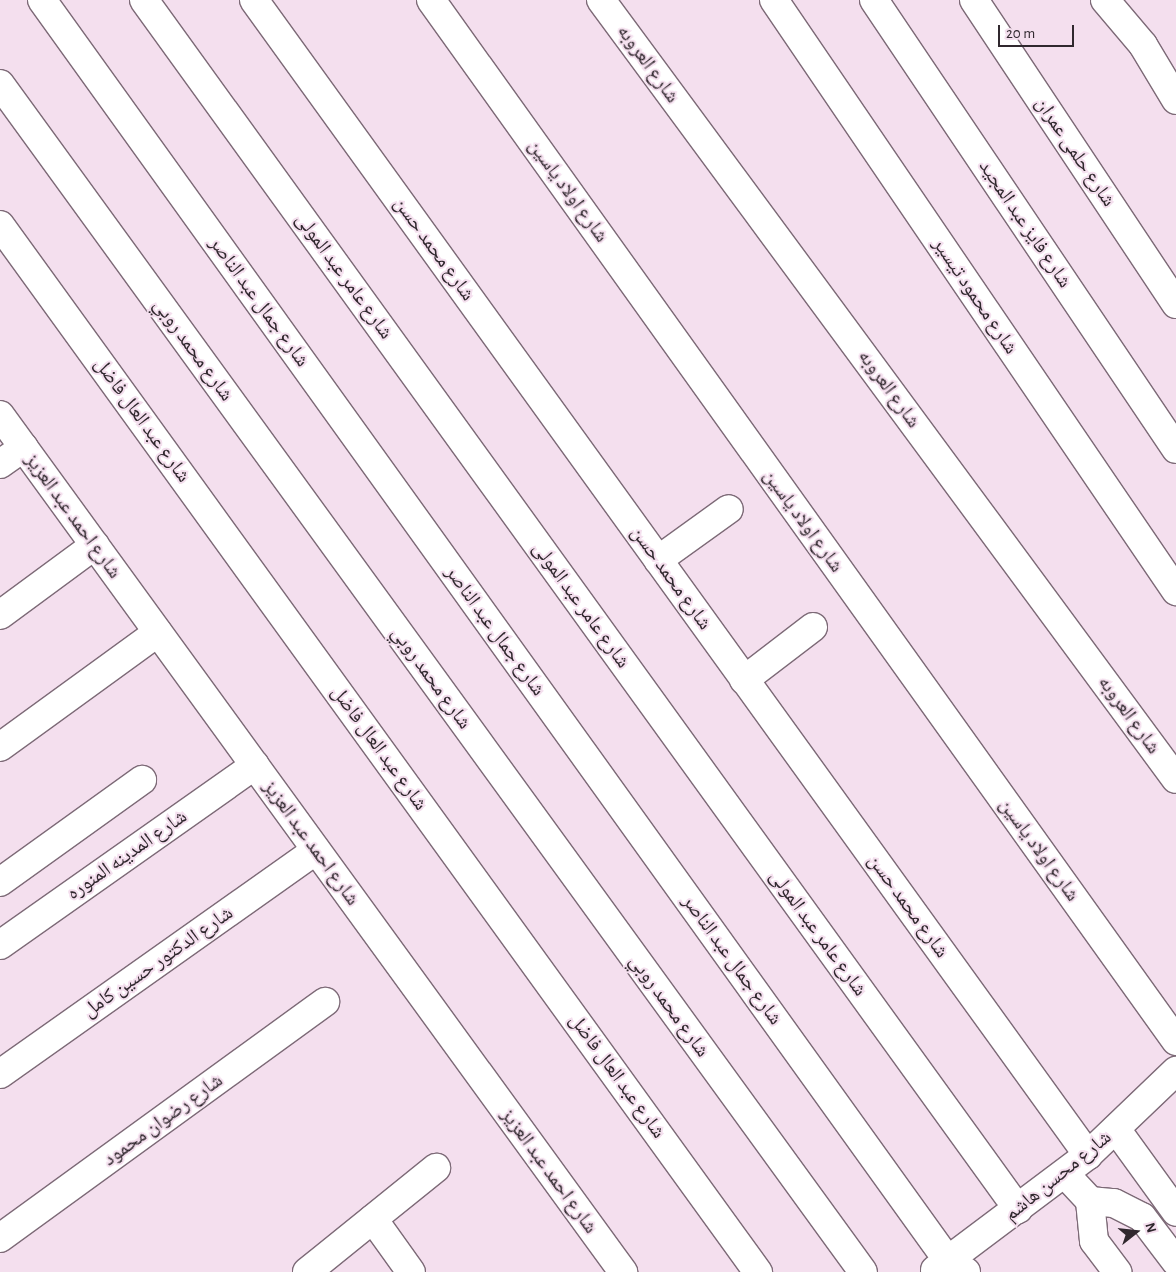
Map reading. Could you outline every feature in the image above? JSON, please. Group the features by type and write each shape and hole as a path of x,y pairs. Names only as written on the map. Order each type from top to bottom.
{"street":[{"name":"شارع جمال عبد الناصر","path":"42,0 949,1268"},
{"name":"شارع عامر عبد المولى","path":"144,0 1018,1209"},
{"name":"شارع محمد حسن","path":"254,0 1088,1155"},
{"name":"شارع اولاد ياسين","path":"431,0 1176,1041"},
{"name":"شارع العروبه","path":"601,0 1176,779"},
{"name":"شارع محمود تيسير","path":"774,0 1176,591"},
{"name":"شارع فايز عبد المجيد","path":"874,0 1176,449"},
{"name":"شارع حلمى عمران","path":"974,0 1176,304"},
{"path":"1105,0 1143,45 1176,100"},
{"name":"شارع محمد روبي","path":"0,84 863,1272"},
{"name":"شارع عبد العال فاضل","path":"0,225 758,1272"},
{"name":"شارع احمد عبد العزيز","path":"0,415 623,1272"},
{"path":"0,464 24,447"},
{"path":"658,560 729,509"},
{"path":"0,615 95,545"},
{"path":"744,680 812,627"},
{"path":"0,747 158,632"},
{"name":"شارع المدينه المنوره","path":"0,945 254,766"},
{"path":"0,882 142,780"},
{"name":"شارع الدكتور حسين كامل","path":"0,1074 316,850"},
{"name":"شارع رضوان محمود","path":"0,1238 325,1002"},
{"name":"شارع محسن هاشم","path":"949,1268 1018,1209 1088,1155 1176,1071"},
{"path":"1116,1129 1171,1198"},
{"path":"307,1272 436,1168"},
{"path":"1065,1174 1090,1200 1094,1241 1117,1272"},
{"path":"1090,1200 1114,1203 1142,1217 1176,1262"},
{"path":"373,1219 411,1272"}]}
